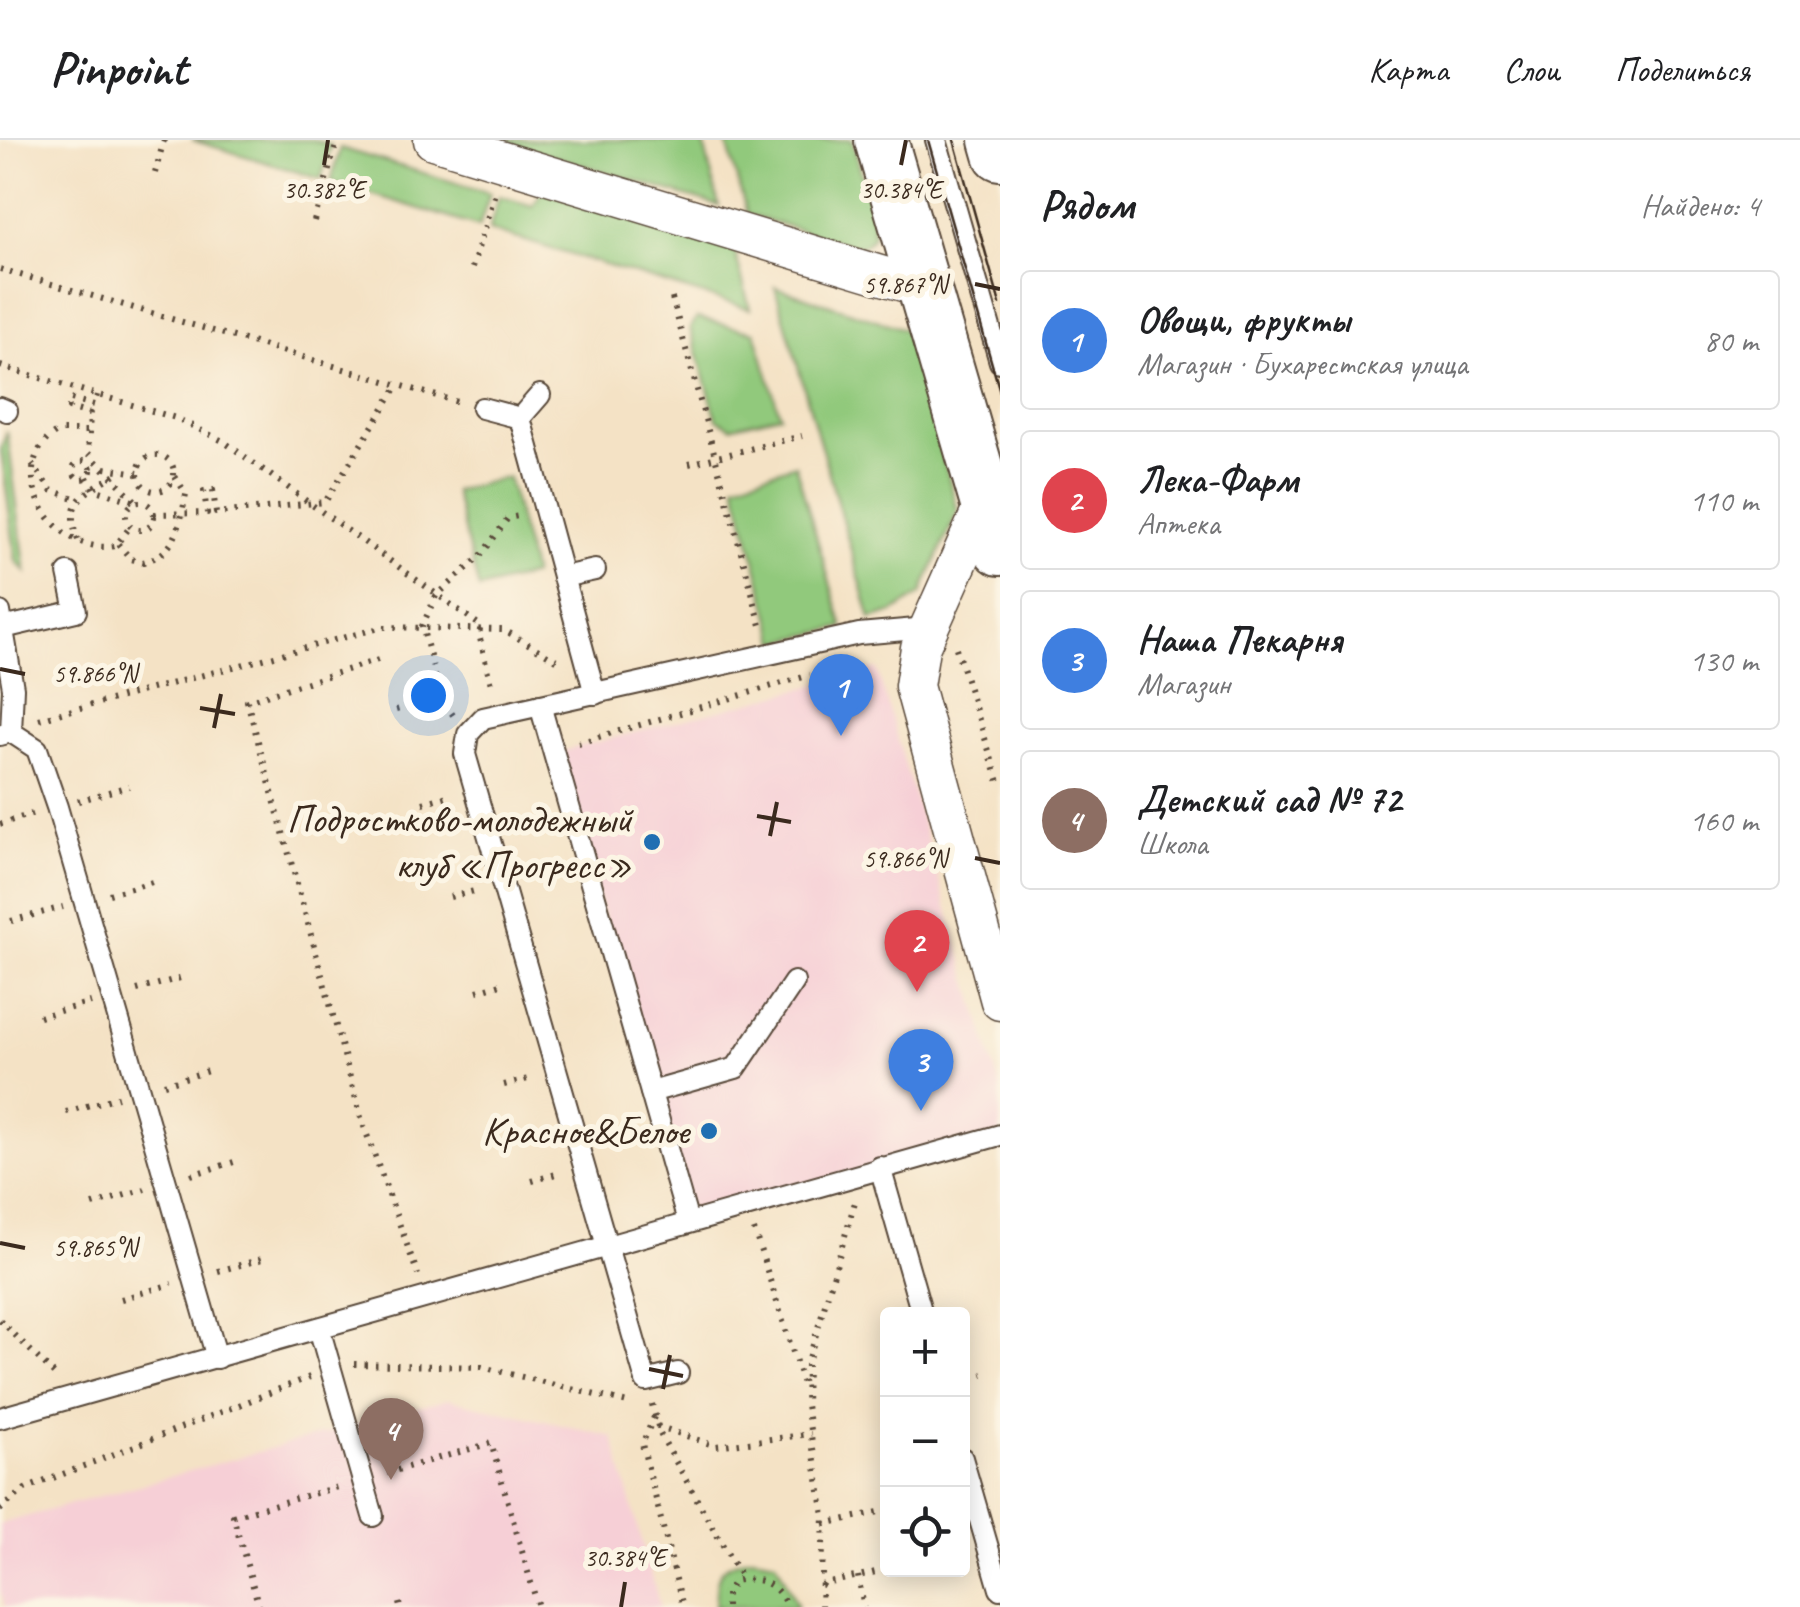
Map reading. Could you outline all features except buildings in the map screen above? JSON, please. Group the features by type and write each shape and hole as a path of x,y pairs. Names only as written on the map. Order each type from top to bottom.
{"main road":[{"path":"881,140 993,524"},
{"path":"996,140 1000,154"}],"street":[{"path":"433,140 923,288"},
{"path":"993,524 938,634 916,664 914,686 1000,1001"}],"lane":[{"path":"936,140 1000,362"},
{"path":"520,418 540,395"},
{"path":"482,408 520,418"},
{"path":"520,418 595,694"},
{"path":"563,577 595,570"},
{"path":"68,574 76,611 1,620 13,688 6,734 37,749 58,807 217,1358"},
{"path":"678,1373 646,1381 464,754 468,734 483,718 859,634 938,634"},
{"path":"540,705 688,1222"},
{"path":"651,1092 736,1068 794,982"},
{"path":"0,1418 1000,1135"},
{"path":"880,1168 920,1307"},
{"path":"320,1328 373,1516"},
{"path":"970,1486 1000,1590"}],"path":[{"path":"155,173 164,140"},
{"path":"314,221 337,142"},
{"path":"472,268 496,189"},
{"path":"0,269 482,408"},
{"path":"672,298 768,654"},
{"path":"0,366 192,424 481,626"},
{"path":"88,453 154,514 207,513 204,491 214,490 216,513 312,505 325,502 397,386"},
{"path":"87,477 90,472 86,431 90,414 69,408 71,399 94,405 97,395"},
{"path":"86,431 72,428 50,435 32,464 32,495 42,515 78,542 99,547 118,544 130,527 126,510 141,502 148,489"},
{"path":"689,464 802,436"},
{"path":"118,544 131,560 156,558 177,538 185,488 174,476 172,463 155,454 143,460 138,473"},
{"path":"87,462 80,461 73,468 77,477 87,477"},
{"path":"32,464 43,482 60,496 78,542"},
{"path":"103,468 138,473 148,489"},
{"path":"71,516 79,499 122,470"},
{"path":"148,489 168,487 174,476"},
{"path":"87,477 93,489 141,502"},
{"path":"60,496 79,499"},
{"path":"468,734 441,698 422,626 436,596 480,557 508,518 545,511"},
{"path":"130,527 147,529 154,514"},
{"path":"481,626 479,634 498,715"},
{"path":"6,734 48,715 361,630 481,626 528,640 575,672 595,694"},
{"path":"938,634 955,646 1000,785"},
{"path":"378,660 247,701 362,1121 427,1300"},
{"path":"583,760 578,742 828,670"},
{"path":"396,710 441,698"},
{"path":"821,1607 824,1524 806,1395 807,1365 858,1191 880,1168"},
{"path":"746,1205 806,1395"},
{"path":"0,1320 74,1397"},
{"path":"0,1510 26,1489 320,1373 330,1364 482,1368 652,1406"},
{"path":"970,1378 983,1374"},
{"path":"655,1416 642,1444 684,1607"},
{"path":"742,1579 657,1426 716,1446 811,1434"},
{"path":"259,1607 233,1516 491,1443 538,1607"},
{"path":"824,1524 880,1512"},
{"path":"822,1585 880,1571"},
{"path":"858,1576 864,1607"},
{"path":"726,1607 726,1594 734,1581 753,1577 770,1584 787,1607"}],"shaded area":[{"path":"877,669 1000,1087 1000,1135 694,1221 556,753"},
{"path":"448,1399 613,1437 660,1607 5,1607 0,1590 0,1524"}],"green space":[{"path":"192,140 313,140 331,145 321,179"},
{"path":"500,140 703,140 719,206"},
{"path":"726,140 852,140 872,209 873,236 865,245 853,246 747,214"},
{"path":"340,148 490,193 479,227 331,182"},
{"path":"542,190 734,248 750,309 489,230 499,196 533,206"},
{"path":"775,287 907,330 958,511 921,594 894,612 871,619"},
{"path":"697,318 755,332 780,415 731,427 717,419 690,328"},
{"path":"7,431 26,572 16,561 1,450"},
{"path":"795,464 843,627 777,642 735,484"},
{"path":"508,477 533,575 479,589 454,491"},
{"path":"753,1557 776,1561 798,1607 715,1607 721,1572 732,1563"}],"tram line":[{"path":"928,140 1000,392"},
{"path":"954,140 1000,304"}],"place":[{"name":"Овощи, фрукты","path":"841,736"},
{"name":"Подростково-молодежный клуб «Прогресс»","path":"652,842"},
{"name":"Лека-Фарм","path":"917,992"},
{"name":"Наша Пекарня","path":"921,1111"},
{"name":"Красное&Белое","path":"709,1131"},
{"name":"Детский сад № 72","path":"391,1480"}]}
